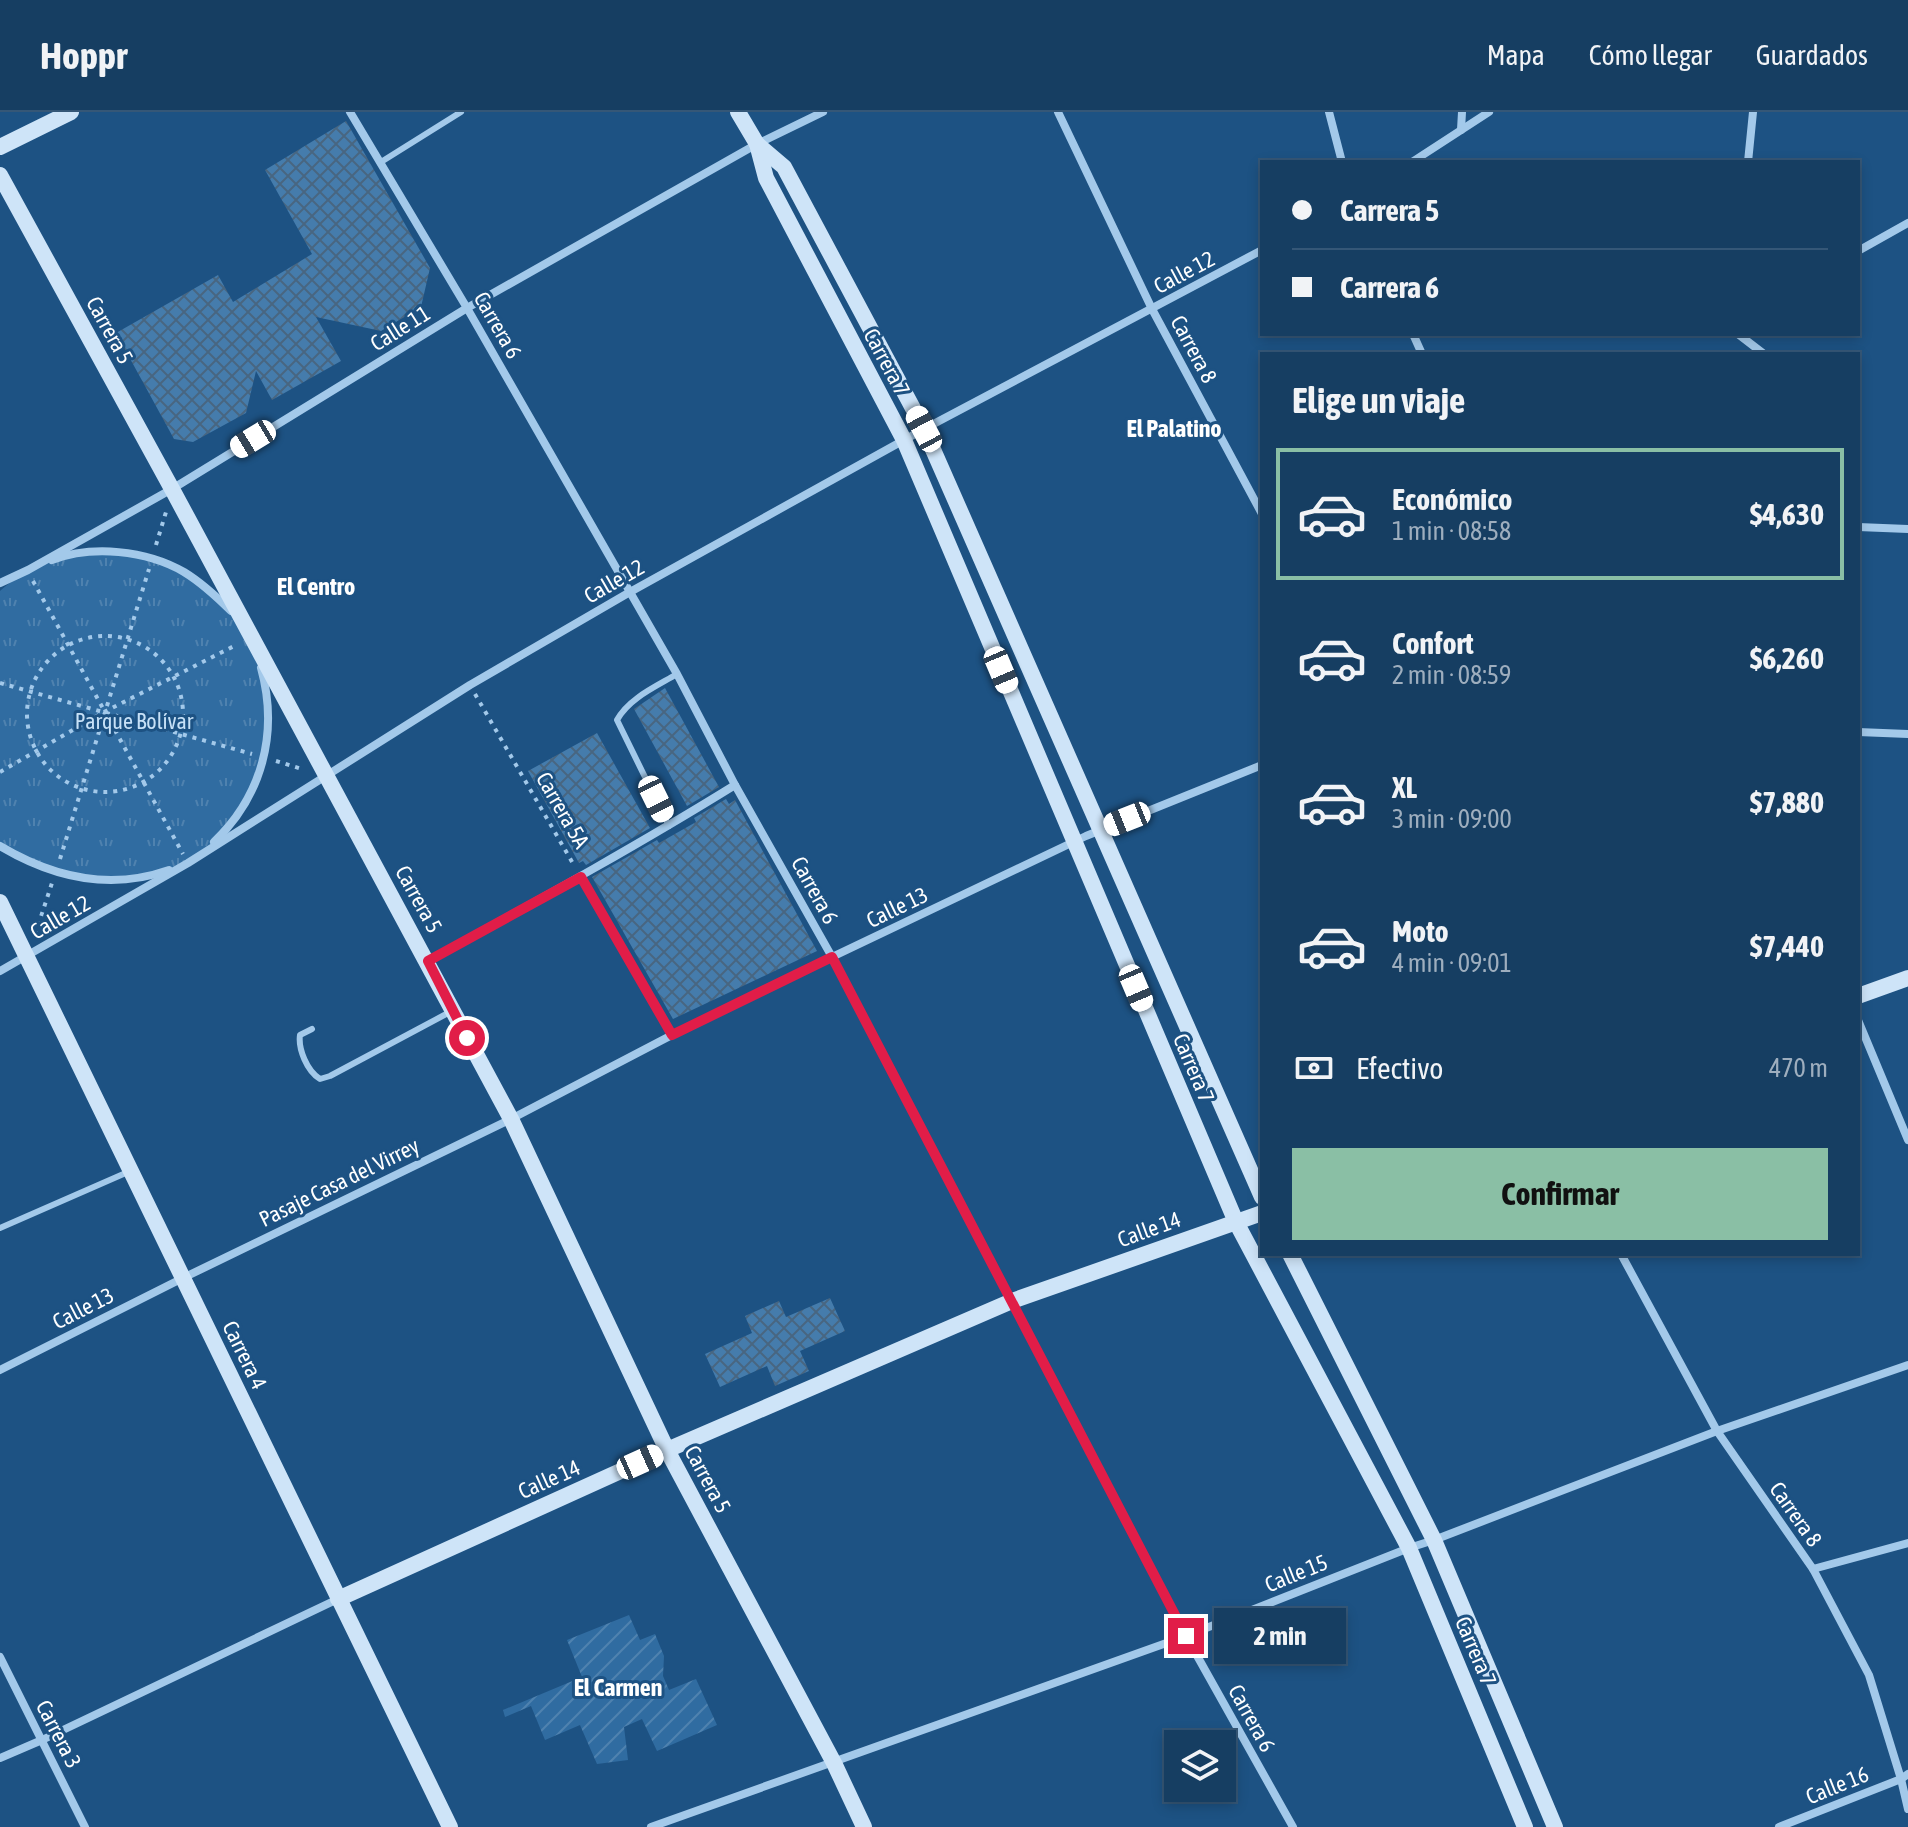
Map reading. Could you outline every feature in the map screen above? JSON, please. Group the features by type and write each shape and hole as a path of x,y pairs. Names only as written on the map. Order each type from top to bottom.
{"main road":[{"path":"0,147 71,112"},
{"name":"Carrera 7","path":"738,112 757,144 766,178 904,440 1236,1222 1409,1548 1525,1827"},
{"name":"Carrera 7","path":"757,144 784,167 924,429 1260,1192"},
{"name":"Carrera 5","path":"0,175 511,1119 667,1450 834,1763 864,1827"},
{"name":"Carrera 4","path":"0,902 450,1827"},
{"path":"1860,995 1908,978"},
{"name":"Calle 14","path":"338,1599 667,1450 1012,1301 1260,1214"},
{"name":"Carrera 7","path":"1291,1256 1434,1540 1555,1827"}],"street":[{"name":"Carrera 6","path":"350,112 467,308 677,674 735,785 832,957 1186,1636 1293,1827"},
{"name":"Calle 11","path":"0,583 172,489 467,308 757,144 823,112"},
{"name":"Carrera 8","path":"1058,112 1152,309 1260,510"},
{"path":"1329,112 1341,160"},
{"path":"1461,130 1462,112"},
{"path":"1415,160 1489,112"},
{"path":"1748,160 1753,112"},
{"path":"1860,250 1908,223"},
{"name":"Calle 12","path":"0,971 188,863 470,685 630,592 924,429 1260,251"},
{"path":"1741,336 1761,352"},
{"path":"1860,527 1908,529"},
{"path":"0,591 28,570 57,558 89,552 120,552 152,559 181,571 208,588 252,636 266,684 269,708 269,733 256,783 228,828 188,863 156,874 123,879 89,879 55,873 0,846"},
{"path":"1860,732 1908,734"},
{"name":"Calle 13","path":"511,1119 672,1035 1074,842 1260,766"},
{"path":"428,961 581,877 735,785"},
{"name":"Carrera 5A","path":"581,877 672,1035"},
{"path":"1860,1025 1908,1140"},
{"name":"Pasaje Casa del Virrey","path":"183,1278 511,1119"},
{"name":"Carrera 8","path":"1622,1256 1717,1431 1813,1569 1869,1675 1904,1776 1908,1809"},
{"name":"Calle 13","path":"0,1370 183,1278"},
{"name":"Calle 15","path":"651,1827 1186,1636 1717,1431 1908,1365"},
{"path":"1813,1569 1908,1543"},
{"name":"Calle 14","path":"0,1758 338,1599"},
{"name":"Carrera 3","path":"0,1657 85,1827"},
{"name":"Calle 16","path":"1779,1827 1904,1776"}],"lane":[{"path":"381,162 461,112"},
{"path":"669,826 617,720 633,701 677,674"},
{"path":"312,1029 300,1035 299,1044 312,1074 320,1079 453,1010"},
{"path":"0,1228 131,1171"}],"path":[{"path":"28,956 172,489"},
{"path":"28,570 188,863"},
{"path":"97,635 127,638 155,652 174,676 183,705 181,734 167,763 144,783 113,793 81,789 55,775 36,752 27,722 29,691 44,664 67,644 97,635"},
{"path":"0,772 104,712 252,636"},
{"path":"0,683 326,776"},
{"name":"Carrera 5A","path":"470,685 581,877"}],"green space":[{"name":"Parque Bolívar","path":"89,552 152,559 208,588 252,636 269,708 256,783 209,847 188,863 156,874 123,879 55,873 0,846 0,591 42,565"},
{"path":"629,1615 640,1640 655,1634 664,1656 663,1676 669,1690 696,1679 717,1725 657,1751 642,1719 624,1727 628,1760 597,1764 580,1725 545,1740 531,1706 505,1717 503,1710 582,1677 567,1640"}],"building":[{"path":"346,121 430,268 421,307 381,331 316,317 341,361 272,400 256,371 246,413 193,442 174,439 116,333 218,275 233,302 312,254 265,170"},
{"path":"665,688 719,787 687,806 634,709"},
{"path":"597,733 650,828 586,865 583,861 579,863 528,771"},
{"path":"726,799 729,804 735,800 817,951 673,1019 592,877 696,822 694,818"},
{"path":"830,1298 845,1331 800,1351 809,1371 775,1386 767,1366 720,1387 705,1354 752,1333 745,1316 779,1301 786,1317"}],"district":[{"name":"El Palatino","path":"1174,429"},
{"name":"El Centro","path":"316,587"},
{"name":"El Carmen","path":"618,1688"}],"route":[{"path":"467,1038 428,961 581,877 672,1035 832,957 1186,1636"}]}
